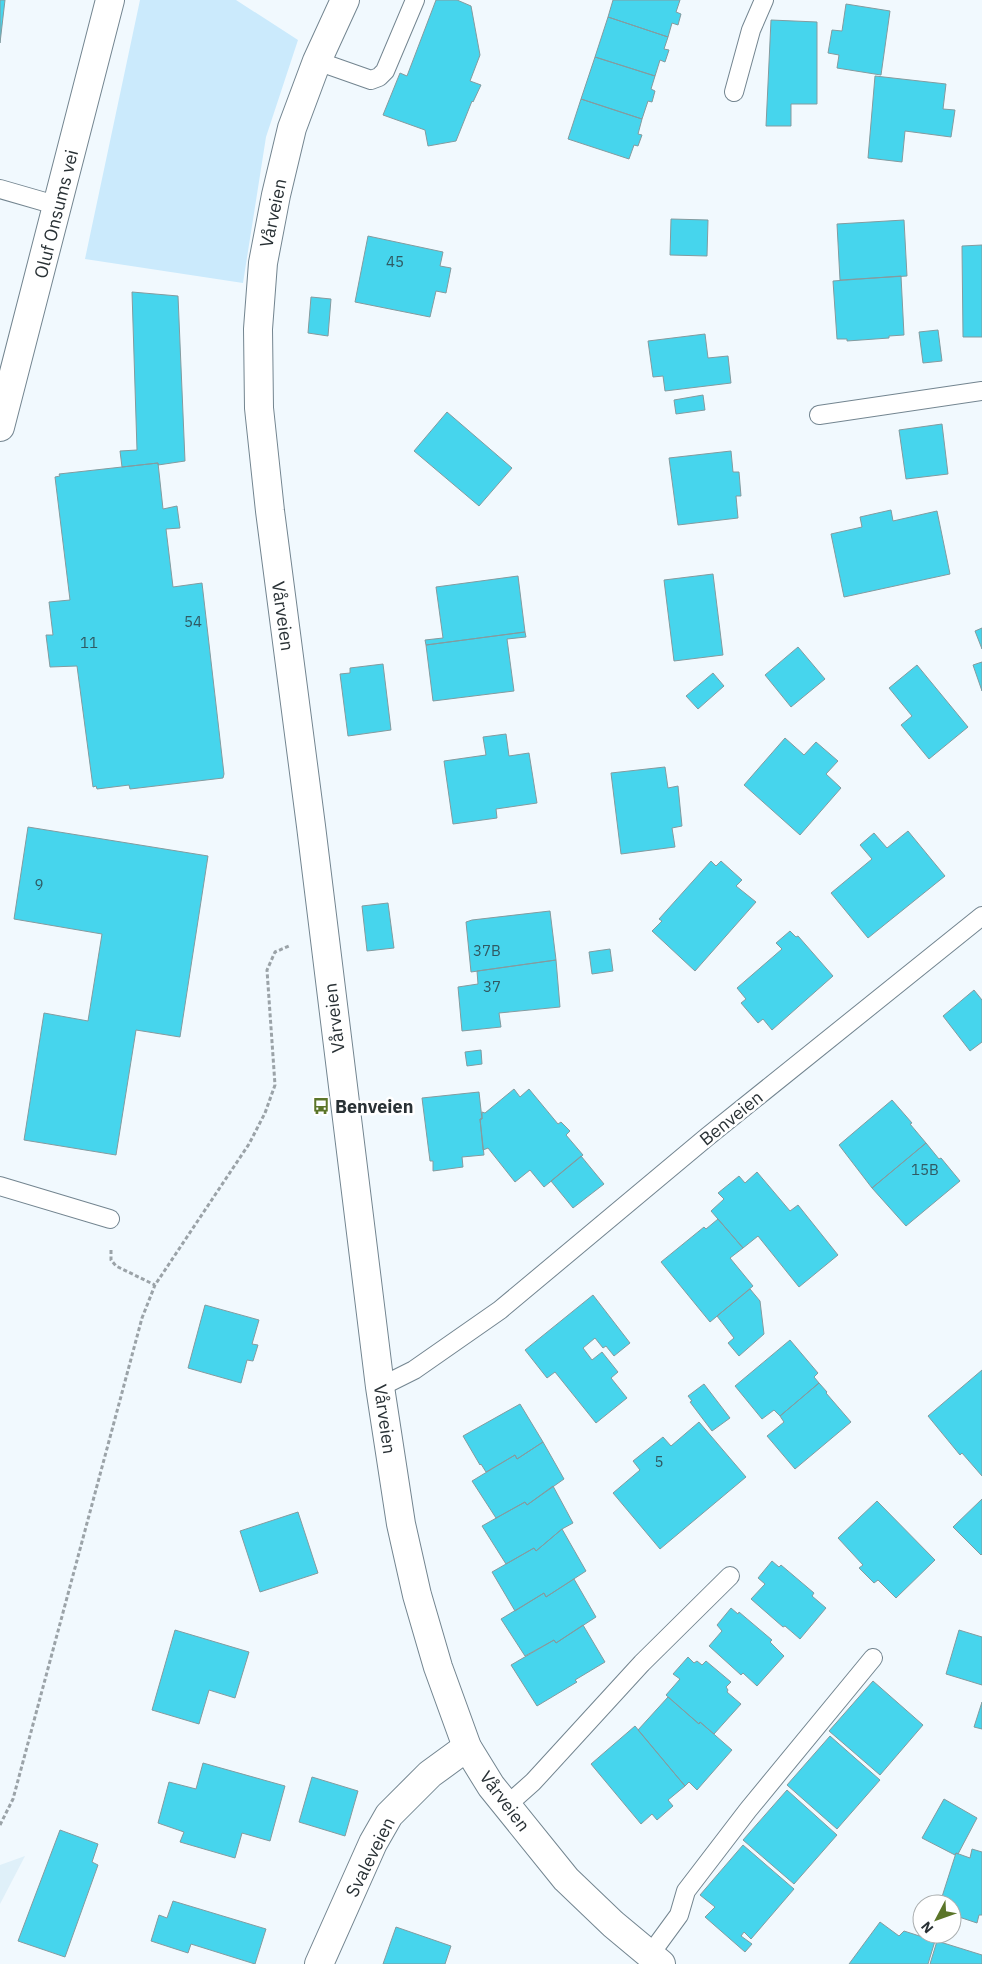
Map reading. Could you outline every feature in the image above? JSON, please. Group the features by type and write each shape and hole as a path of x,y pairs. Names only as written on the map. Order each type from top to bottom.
{"street":[{"name":"Oluf Onsums vei","path":"0,427 7,375 59,206 110,0"},
{"name":"Vårveien","path":"345,0 317,61 292,128 276,195 263,263 258,329 259,408 270,511 380,1387 401,1524 438,1667 467,1747 491,1786 566,1879 590,1904 655,1960"},
{"name":"Svaleveien","path":"319,1964 373,1843 389,1815 430,1774 467,1747"}],"lane":[{"path":"317,61 372,80 379,77 385,71 415,0"},
{"path":"734,92 751,30 764,0"},
{"path":"0,189 59,206"},
{"path":"819,416 982,391"},
{"name":"Benveien","path":"380,1387 414,1370 500,1310 707,1137 982,916"},
{"path":"0,1186 110,1219"},
{"path":"506,1806 533,1782 642,1663 730,1576"},
{"path":"655,1960 678,1915 686,1891 754,1802 873,1658"}],"path":[{"path":"0,1825 13,1799 142,1318 155,1285 249,1144 265,1113 275,1085 267,970 275,952 284,947 294,945"},
{"path":"110,1219 111,1260 116,1266 155,1285"}],"shaded area":[{"path":"140,0 236,0 298,40 266,137 243,283 85,259"},
{"path":"25,1856 0,1904 0,1865"}],"building":[{"path":"0,0 5,0 0,43"},
{"path":"436,0 457,0 471,6 480,55 470,81 481,85 472,101 456,141 428,146 425,130 383,115 400,73 407,76"},
{"path":"613,0 680,0 676,12 681,14 678,25 672,23 668,37 608,17"},
{"path":"846,4 890,11 881,75 837,68 839,55 828,53 832,30 842,31"},
{"path":"608,17 668,37 664,49 669,50 665,62 660,60 655,76 595,57"},
{"path":"771,20 817,22 817,104 791,104 791,126 766,126"},
{"path":"595,57 655,76 651,89 655,91 652,102 648,101 642,119 581,99"},
{"path":"875,76 946,84 943,109 955,110 951,137 905,131 902,162 868,158"},
{"path":"581,99 642,119 638,134 642,135 638,146 634,145 629,159 568,139"},
{"path":"671,219 708,220 707,256 670,255"},
{"path":"904,220 907,276 840,280 837,224"},
{"path":"368,236 443,252 440,266 451,268 446,293 436,291 430,317 355,302"},
{"path":"982,245 982,337 963,337 962,246"},
{"path":"901,276 904,335 847,341 847,339 837,339 833,281"},
{"path":"132,292 178,296 185,461 122,467 120,451 137,450"},
{"path":"311,297 331,299 328,336 308,333"},
{"path":"938,330 942,361 923,363 919,332"},
{"path":"705,334 708,358 728,356 731,383 665,391 663,376 653,377 648,341"},
{"path":"703,395 705,410 676,414 674,400"},
{"path":"447,412 512,468 479,506 414,451"},
{"path":"942,424 948,474 906,479 899,430"},
{"path":"731,451 733,472 739,472 741,496 736,496 738,518 678,525 669,458"},
{"path":"158,463 163,509 177,506 180,528 166,529 173,587 202,583 224,774 223,778 130,789 129,785 97,789 96,786 93,787 77,666 50,667 46,635 53,635 49,602 70,600 55,477 60,476 59,474"},
{"path":"891,510 893,521 937,511 950,574 844,597 831,534 862,527 860,517"},
{"path":"713,574 723,655 674,661 664,580"},
{"path":"518,576 525,632 426,645 425,640 443,638 436,587"},
{"path":"982,628 982,649 975,631"},
{"path":"525,632 526,637 507,639 514,691 433,701 426,645"},
{"path":"798,647 825,679 791,707 765,675"},
{"path":"982,662 982,691 973,665"},
{"path":"383,664 391,730 348,736 340,674 350,673 350,668"},
{"path":"917,665 968,727 929,759 901,725 912,716 889,688"},
{"path":"713,673 724,686 698,709 686,696"},
{"path":"506,734 509,756 529,753 537,803 496,809 497,818 453,824 444,761 486,755 483,737"},
{"path":"785,738 804,755 816,742 838,761 826,774 841,788 800,835 744,785"},
{"path":"665,767 668,788 678,786 682,826 672,828 675,847 621,854 611,773"},
{"path":"28,827 208,856 180,1037 136,1030 116,1155 24,1140 44,1013 88,1021 102,934 14,919"},
{"path":"908,831 945,876 868,938 831,893 872,859 860,845 874,833 887,848"},
{"path":"711,861 716,866 721,861 742,880 736,886 756,902 695,971 652,931 662,921 659,919"},
{"path":"388,903 394,948 367,951 362,906"},
{"path":"550,911 556,960 471,972 466,922"},
{"path":"790,931 796,937 798,936 833,976 772,1030 763,1019 758,1023 741,1003 746,999 737,988 782,949 776,943"},
{"path":"610,949 613,971 592,974 589,952"},
{"path":"556,960 560,1007 499,1013 501,1027 462,1031 458,987 478,984 477,971"},
{"path":"974,990 982,1000 982,1042 970,1051 943,1016"},
{"path":"481,1050 482,1064 467,1066 465,1052"},
{"path":"514,1089 520,1097 529,1089 558,1124 561,1122 570,1131 566,1135 583,1155 544,1187 530,1170 515,1182 488,1148 483,1150 480,1119 482,1119 482,1112 485,1113"},
{"path":"479,1092 484,1155 462,1157 463,1167 433,1171 422,1098"},
{"path":"892,1100 926,1143 872,1188 839,1145"},
{"path":"926,1143 960,1181 906,1226 872,1188"},
{"path":"581,1156 604,1184 573,1208 551,1181"},
{"path":"757,1172 790,1211 798,1205 838,1255 799,1287 758,1236 743,1248 711,1211 724,1199 718,1193 739,1176 745,1183"},
{"path":"718,1219 743,1248 730,1258 753,1286 710,1322 661,1262 704,1227 706,1229"},
{"path":"750,1289 760,1301 764,1334 739,1356 728,1343 734,1338 717,1316"},
{"path":"593,1295 630,1343 614,1356 606,1346 603,1348 595,1338 583,1348 592,1360 602,1352 618,1372 611,1378 627,1398 596,1423 555,1372 547,1378 525,1350"},
{"path":"205,1305 259,1320 252,1344 258,1345 253,1361 247,1360 241,1383 188,1368"},
{"path":"790,1340 818,1373 814,1377 819,1383 780,1416 774,1410 762,1419 735,1386"},
{"path":"982,1370 982,1476 962,1453 960,1455 928,1416"},
{"path":"819,1383 851,1422 795,1469 767,1436 784,1422 780,1416"},
{"path":"704,1384 730,1418 712,1431 690,1402 692,1401 688,1396"},
{"path":"520,1404 543,1442 517,1459 515,1455 486,1472 463,1436"},
{"path":"699,1422 746,1477 660,1549 613,1493 640,1470 633,1461 663,1437 671,1446"},
{"path":"543,1442 564,1479 527,1505 525,1502 496,1518 472,1481 515,1455 517,1459"},
{"path":"553,1486 573,1523 562,1529 536,1551 534,1548 506,1564 482,1526 525,1502 527,1505"},
{"path":"982,1499 982,1554 981,1555 953,1527"},
{"path":"877,1501 935,1560 896,1598 878,1580 874,1583 859,1568 863,1565 838,1538"},
{"path":"298,1512 318,1573 260,1592 240,1531"},
{"path":"562,1529 586,1571 546,1597 544,1593 515,1611 492,1572 534,1548 536,1551"},
{"path":"772,1561 779,1567 781,1565 814,1593 812,1596 826,1608 800,1639 751,1599 765,1584 758,1578"},
{"path":"574,1579 596,1617 556,1643 554,1640 525,1656 501,1619 544,1593 546,1597"},
{"path":"731,1608 738,1614 739,1612 772,1640 770,1642 784,1656 757,1686 743,1673 741,1675 709,1646 722,1631 717,1625"},
{"path":"583,1625 605,1662 575,1680 577,1682 537,1706 511,1665 554,1640 556,1643"},
{"path":"175,1630 249,1652 235,1698 209,1690 199,1724 152,1710"},
{"path":"959,1630 982,1637 982,1685 946,1674"},
{"path":"688,1657 694,1663 697,1661 702,1665 706,1661 731,1682 726,1687 727,1692 741,1704 714,1734 700,1722 699,1724 666,1695 680,1679 673,1674"},
{"path":"873,1681 923,1725 880,1775 829,1731"},
{"path":"668,1697 732,1750 697,1790 689,1782 685,1786 638,1730"},
{"path":"982,1702 982,1729 974,1727"},
{"path":"635,1726 685,1786 668,1800 673,1806 657,1820 652,1814 641,1824 591,1764"},
{"path":"830,1736 880,1780 837,1829 787,1785"},
{"path":"203,1763 285,1786 270,1841 242,1833 235,1858 180,1842 184,1832 158,1823 169,1782 196,1789"},
{"path":"312,1777 358,1791 345,1836 299,1822"},
{"path":"787,1790 837,1835 794,1884 743,1840"},
{"path":"944,1799 977,1818 958,1854 956,1853 955,1855 922,1838"},
{"path":"60,1830 98,1844 92,1862 98,1865 65,1957 18,1941"},
{"path":"743,1845 794,1889 751,1939 744,1932 741,1936 752,1944 745,1952 705,1917 715,1907 700,1895"},
{"path":"972,1849 982,1852 982,1915 979,1915 977,1923 962,1918 962,1894 943,1894 956,1853 970,1858"},
{"path":"173,1901 266,1929 255,1964 191,1944 188,1953 151,1941 159,1915 167,1918"},
{"path":"880,1922 899,1936 904,1931 912,1934 912,1944 934,1944 928,1964 849,1964"},
{"path":"396,1927 451,1946 445,1964 383,1964"},
{"path":"936,1944 947,1944 982,1955 982,1964 930,1964"}],"place":[{"name":"Benveien","path":"321,1106"}]}
